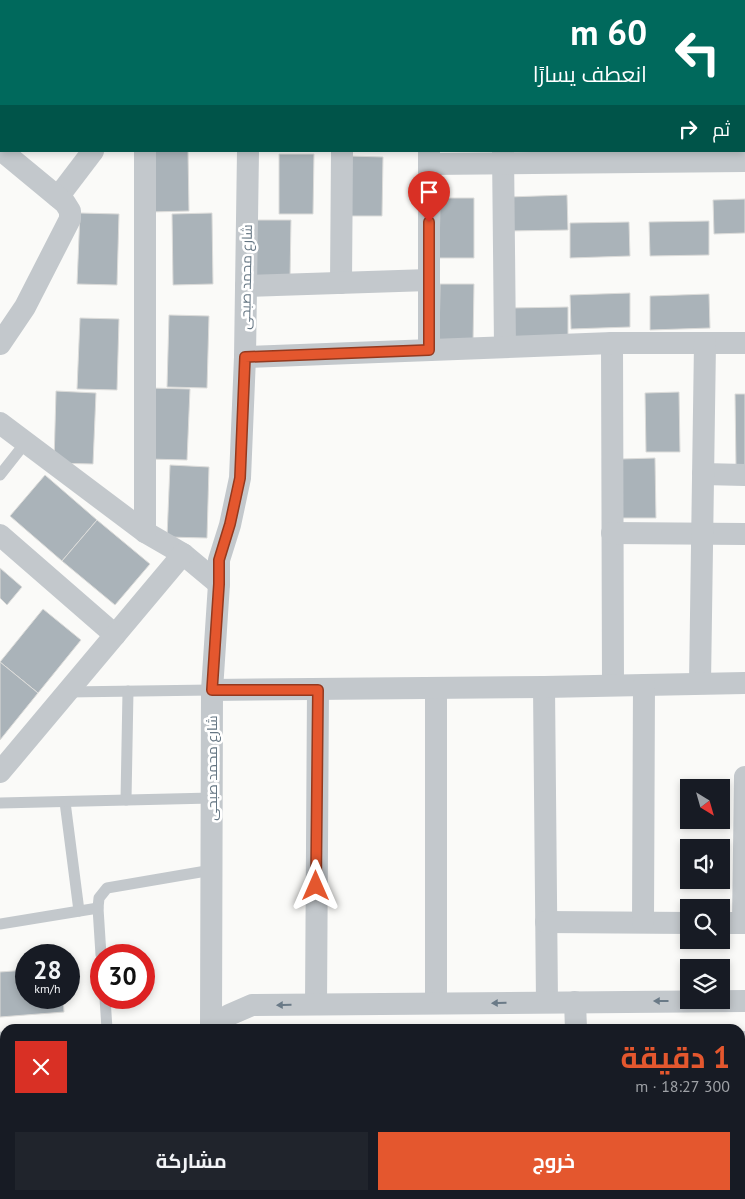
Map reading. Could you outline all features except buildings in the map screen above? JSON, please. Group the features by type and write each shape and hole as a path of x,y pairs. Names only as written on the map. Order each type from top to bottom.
{"street":[{"path":"0,344 25,306 70,219 70,211 65,203 3,152"},
{"path":"58,197 92,152"},
{"path":"145,152 145,532"},
{"name":"شارع محمد صبحى","path":"213,1024 212,690 219,560 230,524 240,478 245,357 248,152"},
{"path":"341,283 342,152"},
{"path":"503,157 505,347"},
{"path":"429,350 429,158 503,157 745,161"},
{"path":"246,286 429,280"},
{"path":"612,343 612,686"},
{"path":"245,357 612,343 745,343"},
{"path":"700,684 705,343"},
{"path":"0,423 145,532 183,554 219,584"},
{"path":"703,474 745,475"},
{"path":"612,533 745,534"},
{"path":"0,534 115,635"},
{"path":"0,772 183,554"},
{"path":"212,690 745,683"},
{"path":"643,922 644,685"},
{"path":"544,687 547,1002"},
{"path":"436,688 436,1003"},
{"path":"316,1004 318,690"},
{"path":"730,923 744,923 745,777"},
{"path":"546,922 680,923"},
{"path":"218,1024 228,1015 252,1005 745,1001"},
{"path":"575,1002 576,1024"}],"lane":[{"path":"0,475 26,442"},
{"path":"66,692 212,690"},
{"path":"126,800 128,691"},
{"path":"0,803 212,798"},
{"path":"65,802 79,911"},
{"path":"100,944 99,898 107,888 212,870"},
{"path":"0,924 98,908"},
{"path":"106,1009 107,1024"}],"route":[{"path":"316,886 318,690 212,690 219,560 230,524 240,478 245,357 429,350 429,222"}]}
